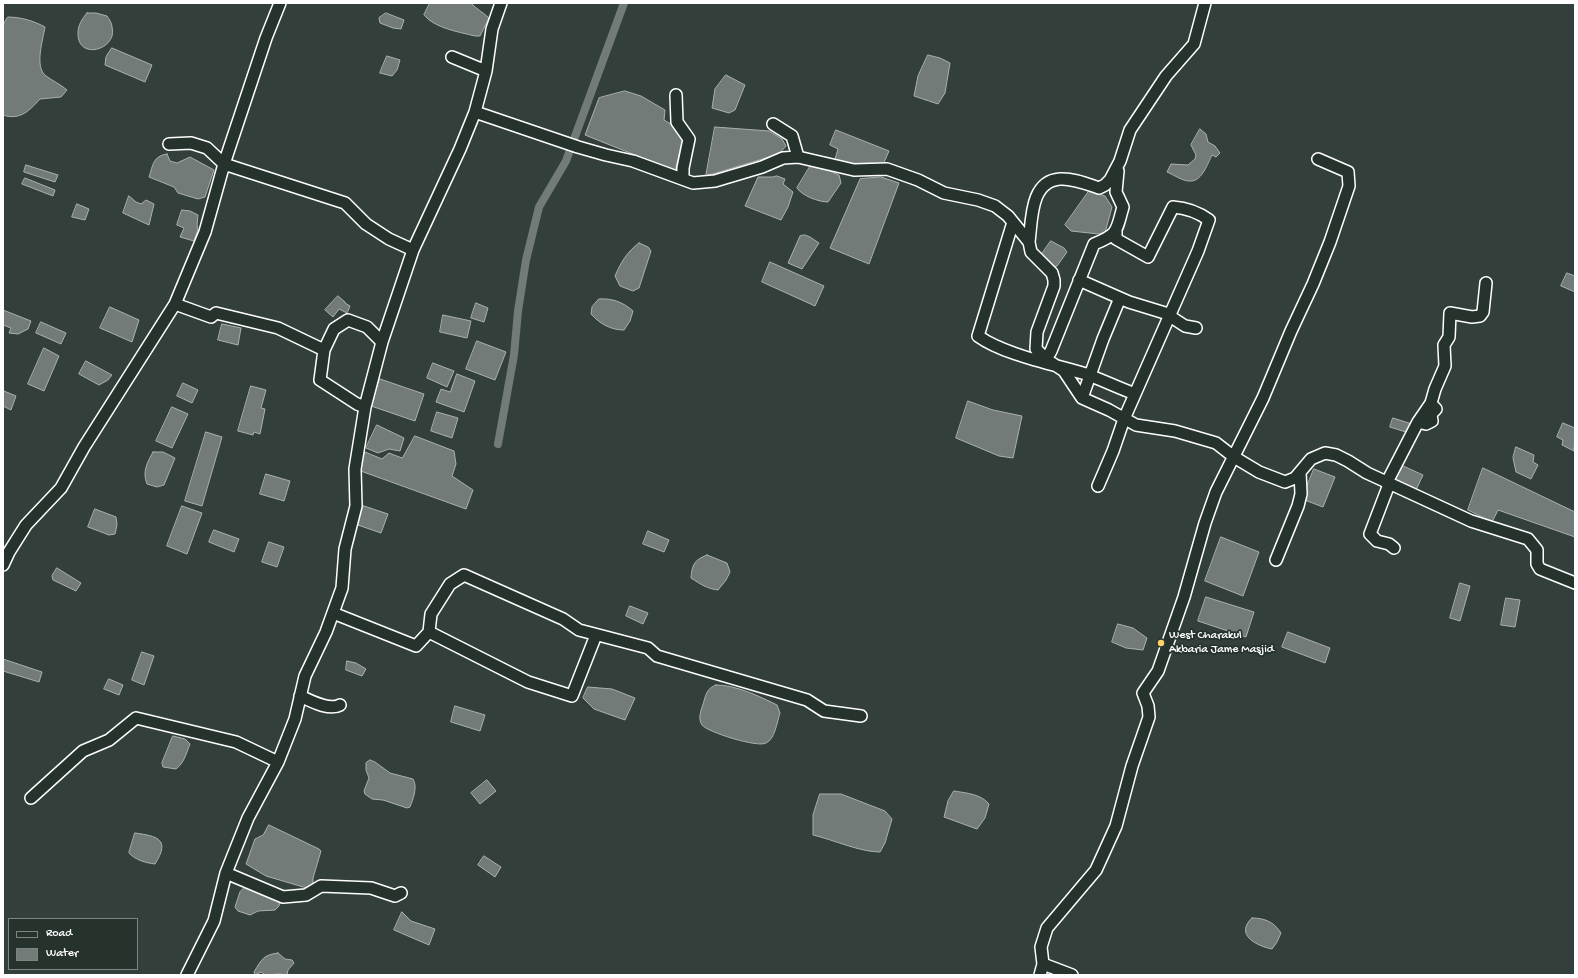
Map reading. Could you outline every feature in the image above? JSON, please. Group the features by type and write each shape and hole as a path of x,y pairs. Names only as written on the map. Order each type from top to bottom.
{"street":[{"path":"3,565 9,552 26,525 61,488 84,447 175,304 205,232 224,164 266,38 280,3"},
{"path":"187,975 214,920 226,873 248,818 278,762 295,719 305,676 326,632 342,588 345,549 356,506 355,469 365,407 382,342 413,250 460,149 475,112 486,71 492,29 501,3"},
{"path":"1206,3 1194,44 1166,76 1130,130 1120,160 1110,180 1099,188 1060,179 1047,182 1036,196 1029,242 1031,252 1052,273 1054,280 1054,286 1037,332 1036,349 1050,362 1064,371 1082,398 1136,425 1175,431 1216,443 1234,457 1259,472 1285,482 1295,478 1311,459 1325,453 1336,455 1348,460 1367,473 1471,521 1528,539 1537,550 1537,564 1540,569 1575,583"},
{"path":"452,57 486,71"},
{"path":"676,95 677,122 689,138 683,168 683,178"},
{"path":"475,112 573,146 606,155 633,160 693,182 715,181 762,167 783,158 798,157 854,170 886,169 918,180 944,193 978,200 995,206 1008,216 1029,242"},
{"path":"773,124 792,136 798,157"},
{"path":"169,144 191,143 207,148 224,164 345,203 366,224 413,250"},
{"path":"1072,975 1042,970 1041,947 1047,928 1096,870 1116,826 1132,766 1149,717 1148,706 1143,693 1158,671 1184,597 1210,508 1216,492 1263,398 1330,242 1349,186 1348,172 1318,159"},
{"path":"1098,486 1113,452 1124,419 1198,251 1209,220 1200,214 1183,208 1173,208 1148,257 1116,239 1116,231 1123,207 1116,192 1120,160"},
{"path":"1012,222 978,336 1007,350 1041,362 1050,362 1135,394"},
{"path":"1050,362 1051,351 1094,244 1110,237 1116,231"},
{"path":"1079,280 1120,298 1165,313 1185,326 1196,328"},
{"path":"1394,548 1389,544 1377,541 1370,534 1388,487 1387,482 1418,422 1430,403 1434,389 1445,366 1444,345 1449,337 1450,313 1472,317 1480,316 1482,312 1486,283"},
{"path":"1082,398 1103,339 1120,298"},
{"path":"175,304 211,318 216,313 278,328 324,350"},
{"path":"365,407 357,404 320,380 324,350 334,329 348,320 367,327 382,342"},
{"path":"1276,560 1298,506 1301,494 1300,472"},
{"path":"333,613 416,646 429,632 431,614 450,584 464,575 563,619 580,630 648,648 657,656 807,700 824,711 861,716"},
{"path":"429,632 528,682 572,696 596,635"},
{"path":"300,696 317,703 336,707 340,705"},
{"path":"30,798 83,751 109,740 136,718 236,742 278,762"},
{"path":"226,873 283,897 306,895 321,886 371,888 395,896 401,893"}],"water":[{"path":"430,3 471,3 489,18 480,36 454,31 434,23 424,15"},
{"path":"87,13 96,13 107,16 112,24 112,35 109,42 97,49 84,47 79,42 79,27"},
{"path":"386,13 404,20 401,29 393,28 380,23 379,18"},
{"path":"8,17 27,20 45,27 40,53 40,66 42,72 67,90 61,97 40,99 24,113 15,117 3,115 3,25"},
{"path":"112,48 152,65 145,82 105,65 106,57"},
{"path":"928,55 940,58 950,63 945,93 938,104 914,96 918,76"},
{"path":"387,56 400,60 397,70 392,76 380,73"},
{"path":"726,75 745,85 735,110 729,113 712,108 715,89"},
{"path":"625,91 641,96 665,110 664,120 671,124 683,138 675,171 585,135 599,98"},
{"path":"715,127 769,131 782,139 786,146 779,154 706,176"},
{"path":"1200,129 1206,134 1208,142 1215,146 1220,153 1216,157 1212,155 1204,171 1195,180 1185,180 1167,172 1171,164 1188,165 1195,159 1196,155 1191,145"},
{"path":"836,130 889,151 882,167 853,165 835,159 838,149 830,145"},
{"path":"167,154 170,161 177,163 190,157 214,170 205,197 198,199 178,193 174,187 149,177 156,159"},
{"path":"26,165 58,175 55,182 24,172"},
{"path":"811,165 839,175 841,183 828,202 811,198 803,194 797,188"},
{"path":"777,176 785,179 783,184 793,192 788,207 781,220 745,206 758,177"},
{"path":"881,177 899,183 869,264 830,248 860,179"},
{"path":"25,178 55,190 53,196 22,184"},
{"path":"1089,191 1105,196 1112,207 1105,233 1099,234 1071,231 1065,225"},
{"path":"129,196 141,204 146,200 154,204 149,225 123,213"},
{"path":"77,204 89,209 85,220 72,217"},
{"path":"182,210 190,211 198,215 198,229 194,241 180,237 184,228 177,225"},
{"path":"805,235 819,243 802,269 788,263 800,236"},
{"path":"1051,241 1064,248 1067,252 1057,266 1051,268 1041,255"},
{"path":"639,243 648,247 651,251 639,288 633,291 620,286 615,276 625,258"},
{"path":"770,262 824,286 815,306 762,282"},
{"path":"1567,273 1575,276 1575,292 1561,286"},
{"path":"338,296 350,306 347,313 339,309 333,317 325,310"},
{"path":"599,299 617,301 633,311 630,321 624,330 606,326 591,314 592,307"},
{"path":"476,303 488,308 484,322 471,318"},
{"path":"110,307 139,320 132,342 100,328"},
{"path":"3,310 31,321 28,329 18,334 9,333 11,328 3,325"},
{"path":"443,315 471,321 467,338 440,332"},
{"path":"41,322 66,333 61,344 36,333"},
{"path":"222,324 241,328 238,345 218,340"},
{"path":"477,341 506,352 495,380 466,369"},
{"path":"44,348 59,356 44,391 28,384"},
{"path":"86,361 112,375 108,380 99,385 79,374"},
{"path":"433,363 454,371 447,387 427,378"},
{"path":"457,374 475,381 464,412 436,402 441,389 450,392"},
{"path":"380,379 424,394 415,421 371,406"},
{"path":"183,383 198,390 192,403 177,396"},
{"path":"251,386 266,390 261,408 265,409 260,434 254,432 253,435 238,431"},
{"path":"4,391 16,396 11,410 3,406"},
{"path":"968,401 993,410 1022,416 1013,458 999,456 956,438"},
{"path":"172,407 188,414 172,448 156,441"},
{"path":"437,412 458,418 452,438 431,431"},
{"path":"1393,418 1412,424 1409,433 1390,427"},
{"path":"1563,423 1575,428 1574,451 1562,445 1563,440 1557,437"},
{"path":"377,425 404,438 400,451 389,449 378,453 366,448"},
{"path":"206,432 222,437 202,506 185,501"},
{"path":"415,436 454,451 456,464 452,476 473,490 466,509 358,470 365,452 382,459 389,453 402,458"},
{"path":"1516,447 1534,455 1533,462 1538,465 1531,479 1516,472 1513,458"},
{"path":"153,452 163,452 175,458 164,485 157,487 147,484 145,475 147,464"},
{"path":"1401,465 1423,475 1416,490 1395,480"},
{"path":"1483,468 1575,512 1575,537 1498,510 1492,522 1468,510"},
{"path":"1314,469 1335,477 1323,507 1302,499"},
{"path":"266,474 290,481 284,501 260,494"},
{"path":"361,505 388,514 381,533 355,524"},
{"path":"182,506 202,513 187,554 167,546"},
{"path":"95,509 116,517 117,525 115,534 109,535 88,527"},
{"path":"214,530 239,539 234,552 209,542"},
{"path":"648,531 669,540 664,552 643,544"},
{"path":"1221,537 1259,552 1243,596 1205,581"},
{"path":"269,542 284,547 277,567 262,562"},
{"path":"707,555 727,563 730,572 718,590 704,586 691,578 692,570 696,561"},
{"path":"57,568 81,583 76,591 53,580 52,576"},
{"path":"1460,583 1470,586 1460,621 1450,618"},
{"path":"1206,597 1254,612 1246,637 1198,621"},
{"path":"1506,598 1520,600 1515,627 1501,625"},
{"path":"630,606 648,613 643,624 626,616"},
{"path":"1118,624 1133,628 1147,638 1143,650 1126,648 1112,642"},
{"path":"1288,632 1330,648 1325,663 1282,647"},
{"path":"142,652 154,656 144,685 132,680"},
{"path":"3,659 42,672 39,682 3,671"},
{"path":"347,661 356,663 366,669 362,676 346,670"},
{"path":"109,679 123,685 119,695 104,689"},
{"path":"716,685 724,685 739,689 777,705 780,713 774,734 769,741 761,744 744,741 713,731 702,725 700,719 701,710 709,689"},
{"path":"588,687 612,689 635,698 625,720 594,709 583,698"},
{"path":"455,706 485,715 480,731 451,722"},
{"path":"173,736 185,739 190,744 183,761 176,769 163,767 162,763"},
{"path":"370,760 390,773 413,779 415,789 410,807 407,808 383,800 372,799 365,794 364,791 369,778 366,770 366,763"},
{"path":"487,780 496,791 480,804 471,793"},
{"path":"954,791 978,796 989,804 985,818 977,829 944,817 948,801"},
{"path":"820,794 841,794 885,811 892,819 885,843 880,852 856,848 813,835 813,815"},
{"path":"269,825 321,851 313,878 313,885 310,889 266,876 246,864 255,839 263,835"},
{"path":"135,833 155,838 162,844 160,856 155,864 141,861 134,858 129,853"},
{"path":"484,856 501,867 495,877 478,865"},
{"path":"245,887 280,900 279,906 275,910 258,911 250,915 238,911 235,907 240,892"},
{"path":"402,912 411,921 435,929 429,945 394,930"},
{"path":"1252,918 1269,921 1281,933 1272,949 1266,948 1254,942 1246,934 1245,930 1247,924"},
{"path":"278,953 285,959 292,960 294,963 288,970 287,975 265,975 261,972 255,975 254,972 263,958"}],"waterway":[{"path":"498,444 514,355 518,311 526,260 539,207 566,161 624,3"}],"place":[{"name":"West Charakul Akbaria Jame Masjid","path":"1161,643"}]}
